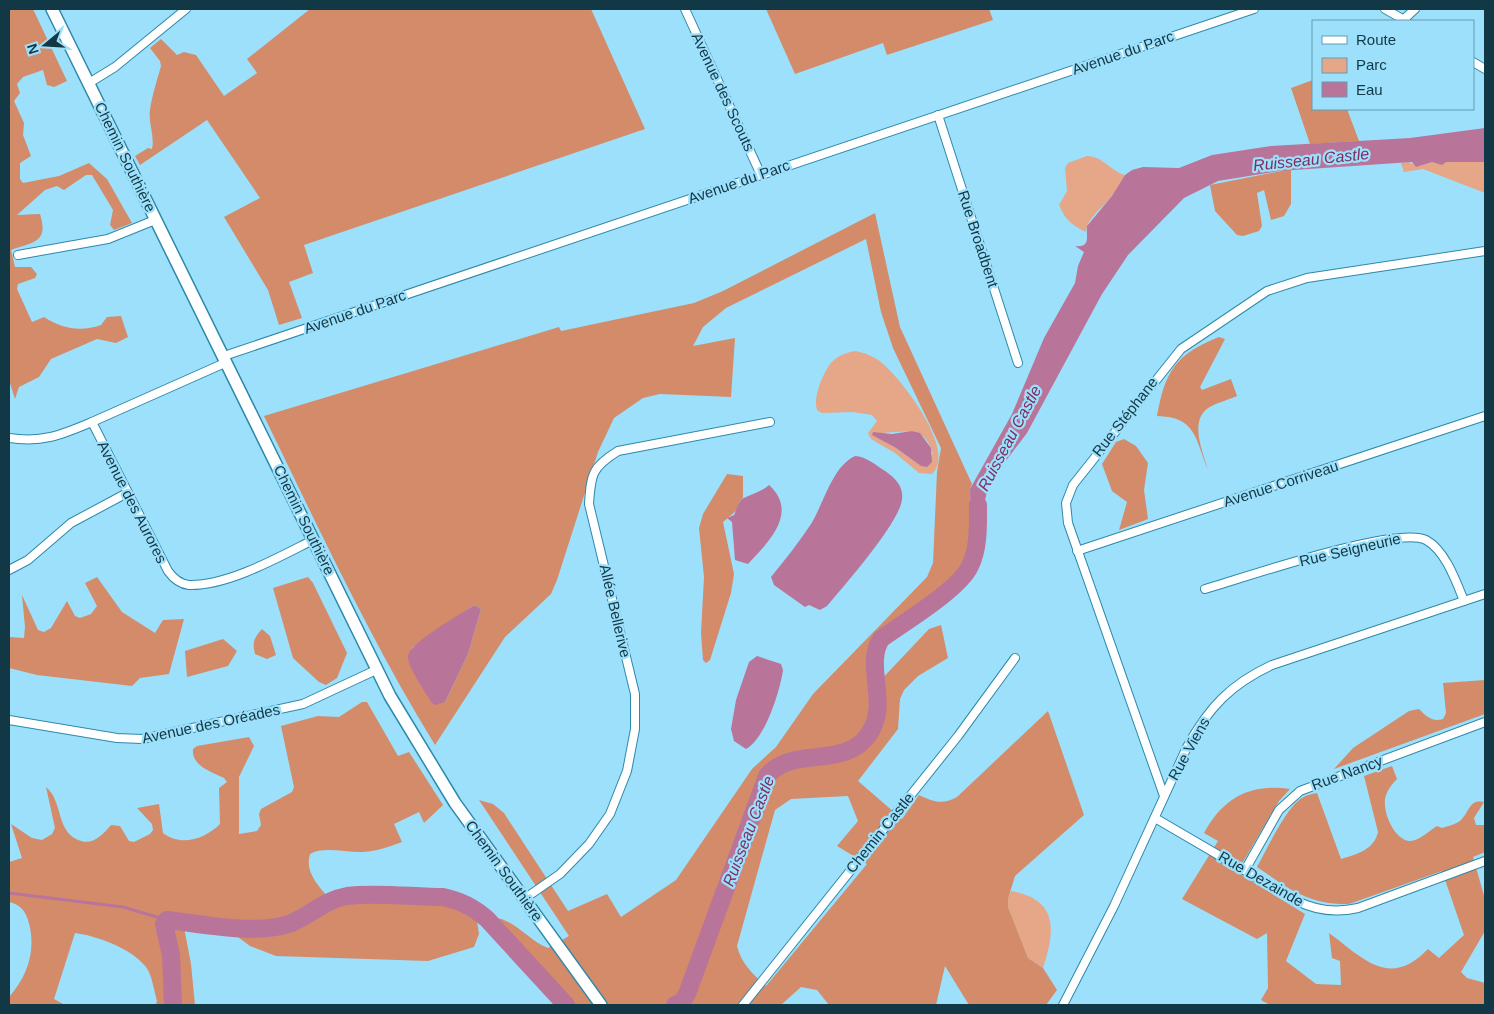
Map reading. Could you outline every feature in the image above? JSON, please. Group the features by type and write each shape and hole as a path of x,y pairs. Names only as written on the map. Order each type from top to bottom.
{"street":[{"name":"Chemin Southière","path":"52,9 376,670 431,766 601,1005"},
{"path":"89,84 108,73 186,9"},
{"name":"Avenue des Scouts","path":"685,9 761,174"},
{"name":"Avenue du Parc","path":"225,359 761,174 1254,9"},
{"path":"1385,9 1403,20"},
{"path":"1406,20 1415,9"},
{"path":"1474,63 1485,69"},
{"name":"Rue Broadbent","path":"938,115 1018,363"},
{"path":"18,255 108,239 155,220"},
{"name":"Rue Stéphane","path":"1164,796 1077,552 1066,514 1066,504 1073,485 1173,358 1190,341 1261,294 1294,281 1485,251"},
{"name":"Avenue des Aurores","path":"225,359 92,422 168,571 177,581 183,584 202,583 234,575 313,540"},
{"name":"Avenue Corriveau","path":"1077,552 1485,416"},
{"path":"9,438 47,439 92,422"},
{"name":"Allée Bellerive","path":"524,898 560,874 589,844 610,814 627,771 635,729 635,694 589,504 590,482 599,463 618,451 770,422"},
{"path":"9,570 28,560 71,523 127,493"},
{"name":"Rue Seigneurie","path":"1205,589 1363,545 1390,539 1414,537 1426,540 1436,549 1452,574 1464,601"},
{"name":"Rue Viens","path":"1062,1005 1114,906 1156,818 1164,796 1202,722 1227,692 1256,672 1290,658 1485,594"},
{"name":"Chemin Castle","path":"743,1005 946,750 1015,658"},
{"name":"Avenue des Oréades","path":"9,720 117,738 142,739 303,704 376,670"},
{"name":"Rue Nancy","path":"1245,870 1279,810 1300,791 1485,722"},
{"name":"Rue Dezainde","path":"1156,818 1305,905 1322,910 1340,911 1358,908 1485,861"}],"green space":[{"path":"1087,156 1098,158 1125,175 1112,196 1089,222 1086,232 1070,222 1059,205 1067,191 1065,168 1068,163"},
{"path":"1408,162 1418,166 1432,162 1440,164 1446,162 1485,162 1485,193 1423,169 1404,172 1401,163"},
{"path":"855,351 873,357 891,371 924,416 933,433 938,449 938,464 932,474 919,473 895,453 871,439 868,433 877,421 872,415 853,412 822,413 818,411 816,406 817,393 829,365 843,354","holes":["912,431 926,439 933,454 921,466 896,448 872,435"]},
{"path":"1011,891 1027,895 1038,902 1050,919 1050,942 1043,968 1028,958 1008,907"}],"shaded area":[{"path":"9,9 33,9 67,81 54,87 47,85 43,70 23,77 17,84 20,93 14,101 24,123 23,135 31,156 20,163 20,179 23,183 59,176 89,163 107,179 132,223 114,230 110,225 113,210 92,175 86,175 64,190 57,186 45,190 17,215 40,214 42,224 41,236 37,240 11,250 15,267 31,267 37,274 35,278 18,284 17,289 32,322 44,317 65,327 79,329 101,325 107,317 121,316 128,337 116,343 97,339 51,359 39,377 19,387 15,399 9,380"},
{"path":"310,9 591,9 645,129 304,245 313,273 289,282 302,318 279,325 268,290 224,217 260,198 207,120 140,165 135,156 148,148 152,149 153,144 150,110 161,66 160,61 150,48 161,39 177,55 184,52 196,55 224,96 257,73 247,59"},
{"path":"766,9 989,9 993,20 887,55 883,43 795,74"},
{"path":"1312,80 1312,110 1347,110 1359,141 1310,144 1291,88"},
{"path":"1291,169 1291,204 1284,216 1271,220 1264,190 1257,193 1262,226 1259,231 1243,236 1237,235 1215,211 1210,185"},
{"path":"875,213 900,327 972,484 970,489 971,524 978,529 973,558 964,576 943,595 881,639 875,648 878,683 929,629 941,625 948,658 918,676 904,690 900,699 898,729 858,781 902,819 919,795 938,802 957,797 1048,711 1084,815 1015,876 1008,899 1008,907 1028,958 1043,968 1057,990 1046,1005 969,1005 945,966 936,1005 829,1005 817,990 801,987 781,1005 566,1005 487,919 495,918 511,923 548,948 569,936 479,800 493,804 504,813 568,911 607,894 621,917 676,880 752,769 776,747 813,694 927,577 933,563 937,472 941,448 893,348 881,312 866,239 726,308 703,327 693,346 735,338 731,397 660,394 643,398 614,418 598,452 551,594 505,637 435,745 367,624 264,416 559,327 561,331 694,303 723,291","holes":["474,605 481,609 468,654 445,702 412,648","848,796 858,821 837,846 867,864 766,986 745,964 737,946 775,810 791,799"]},
{"path":"1219,337 1225,339 1200,387 1202,390 1231,379 1237,396 1208,408 1202,414 1199,421 1199,437 1208,470 1196,439 1187,425 1180,420 1170,417 1157,416 1164,387 1175,366 1192,350"},
{"path":"1124,439 1136,446 1148,463 1144,490 1148,519 1119,530 1127,502 1112,491 1102,464 1116,442"},
{"path":"727,474 743,476 743,498 739,502 737,510 723,522 734,574 731,593 710,660 706,663 703,660 701,633 704,577 699,528 703,514"},
{"path":"97,577 122,612 155,633 163,620 184,619 169,674 140,678 132,686 37,675 9,668 9,637 24,638 25,627 22,595 38,630 44,632 51,628 67,601 75,616 80,618 91,614 97,606 85,583"},
{"path":"308,577 313,583 347,653 337,678 326,685 319,682 293,658 273,588"},
{"path":"262,629 270,636 276,655 267,659 255,654 254,650 254,640"},
{"path":"223,639 237,651 228,666 187,677 185,651"},
{"path":"1485,680 1485,714 1334,769 1353,748 1409,711 1419,709 1430,718 1436,720 1443,719 1446,713 1443,683"},
{"path":"362,702 367,702 398,756 409,752 443,805 424,823 419,812 394,824 402,842 397,844 383,849 368,851 322,850 310,854 309,867 311,873 318,885 331,900 349,896 443,897 459,900 475,908 479,934 474,947 428,961 276,956 250,946 238,937 245,927 183,922 191,964 195,1005 156,1005 157,1001 150,974 140,960 113,944 75,933 54,999 65,1005 9,1005 9,997 26,971 32,941 31,930 25,913 19,906 9,902 9,862 22,858 11,824 32,838 42,840 52,834 55,828 46,787 52,793 67,831 81,841 94,840 111,825 120,826 129,841 134,842 150,834 153,830 152,824 137,808 159,804 163,833 177,840 193,839 207,834 220,824 219,788 227,782 224,778 203,768 195,760 193,749 197,746 249,737 254,746 239,777 239,834 257,831 261,825 259,814 261,809 292,792 294,787 281,726 318,716 339,717"},
{"path":"1392,766 1397,779 1387,793 1385,808 1393,829 1403,839 1412,841 1420,838 1437,826 1442,828 1455,824 1461,820 1475,802 1484,802 1474,818 1476,825 1485,825 1485,852 1473,857 1485,899 1485,931 1461,972 1467,978 1485,983 1485,1005 1270,1005 1261,1000 1268,988 1267,933 1257,939 1182,899 1218,841 1204,833 1229,802 1250,791 1262,788 1290,789 1279,801 1237,872 1305,914 1286,961 1316,984 1341,985 1340,961 1332,958 1329,933 1365,959 1376,965 1388,968 1401,967 1414,961 1428,949 1439,958 1464,935 1442,871 1349,904 1335,904 1311,899 1300,894 1257,867 1277,829 1290,810 1304,797 1317,793 1341,859 1359,853 1369,847 1378,832 1364,776"}],"water":[{"path":"1485,128 1485,162 1446,162 1442,165 1432,162 1416,167 1412,162 1279,171 1218,181 1184,198 1128,255 1102,294 1027,433 989,483 983,509 984,524 978,529 971,525 970,489 1012,414 1044,338 1075,283 1078,266 1084,252 1075,246 1086,243 1087,226 1112,196 1125,175 1132,170 1143,167 1179,168 1212,155 1271,146 1410,138"},
{"path":"912,431 920,433 931,448 932,462 927,467 921,466 896,448 872,435 873,432 892,434"},
{"path":"855,456 872,463 897,481 902,494 899,509 882,538 827,606 820,610 809,605 805,607 774,585 771,577 811,524 840,468"},
{"path":"769,485 778,495 781,506 778,526 748,564 735,560 732,522 727,518 734,515 741,500"},
{"path":"474,605 481,609 468,654 445,702 435,705 417,680 408,657 417,644 426,636"},
{"path":"757,656 781,664 783,670 779,690 765,725 753,744 746,749 734,741 731,729 736,700 749,662"}],"waterway":[{"name":"Ruisseau Castle","path":"675,1005 682,1002 687,994 767,776 778,767 790,761 833,755 846,751 859,745 869,734 875,722 878,698 875,673 876,649 881,639 943,595 964,575 970,566 975,552 978,505"},
{"path":"9,893 123,907 167,920"},
{"name":"Ruisseau Castle","path":"173,1005 171,955 164,924 167,920 228,928 260,929 297,921 339,898 370,894 443,897 472,908 487,919 566,1005"}]}
